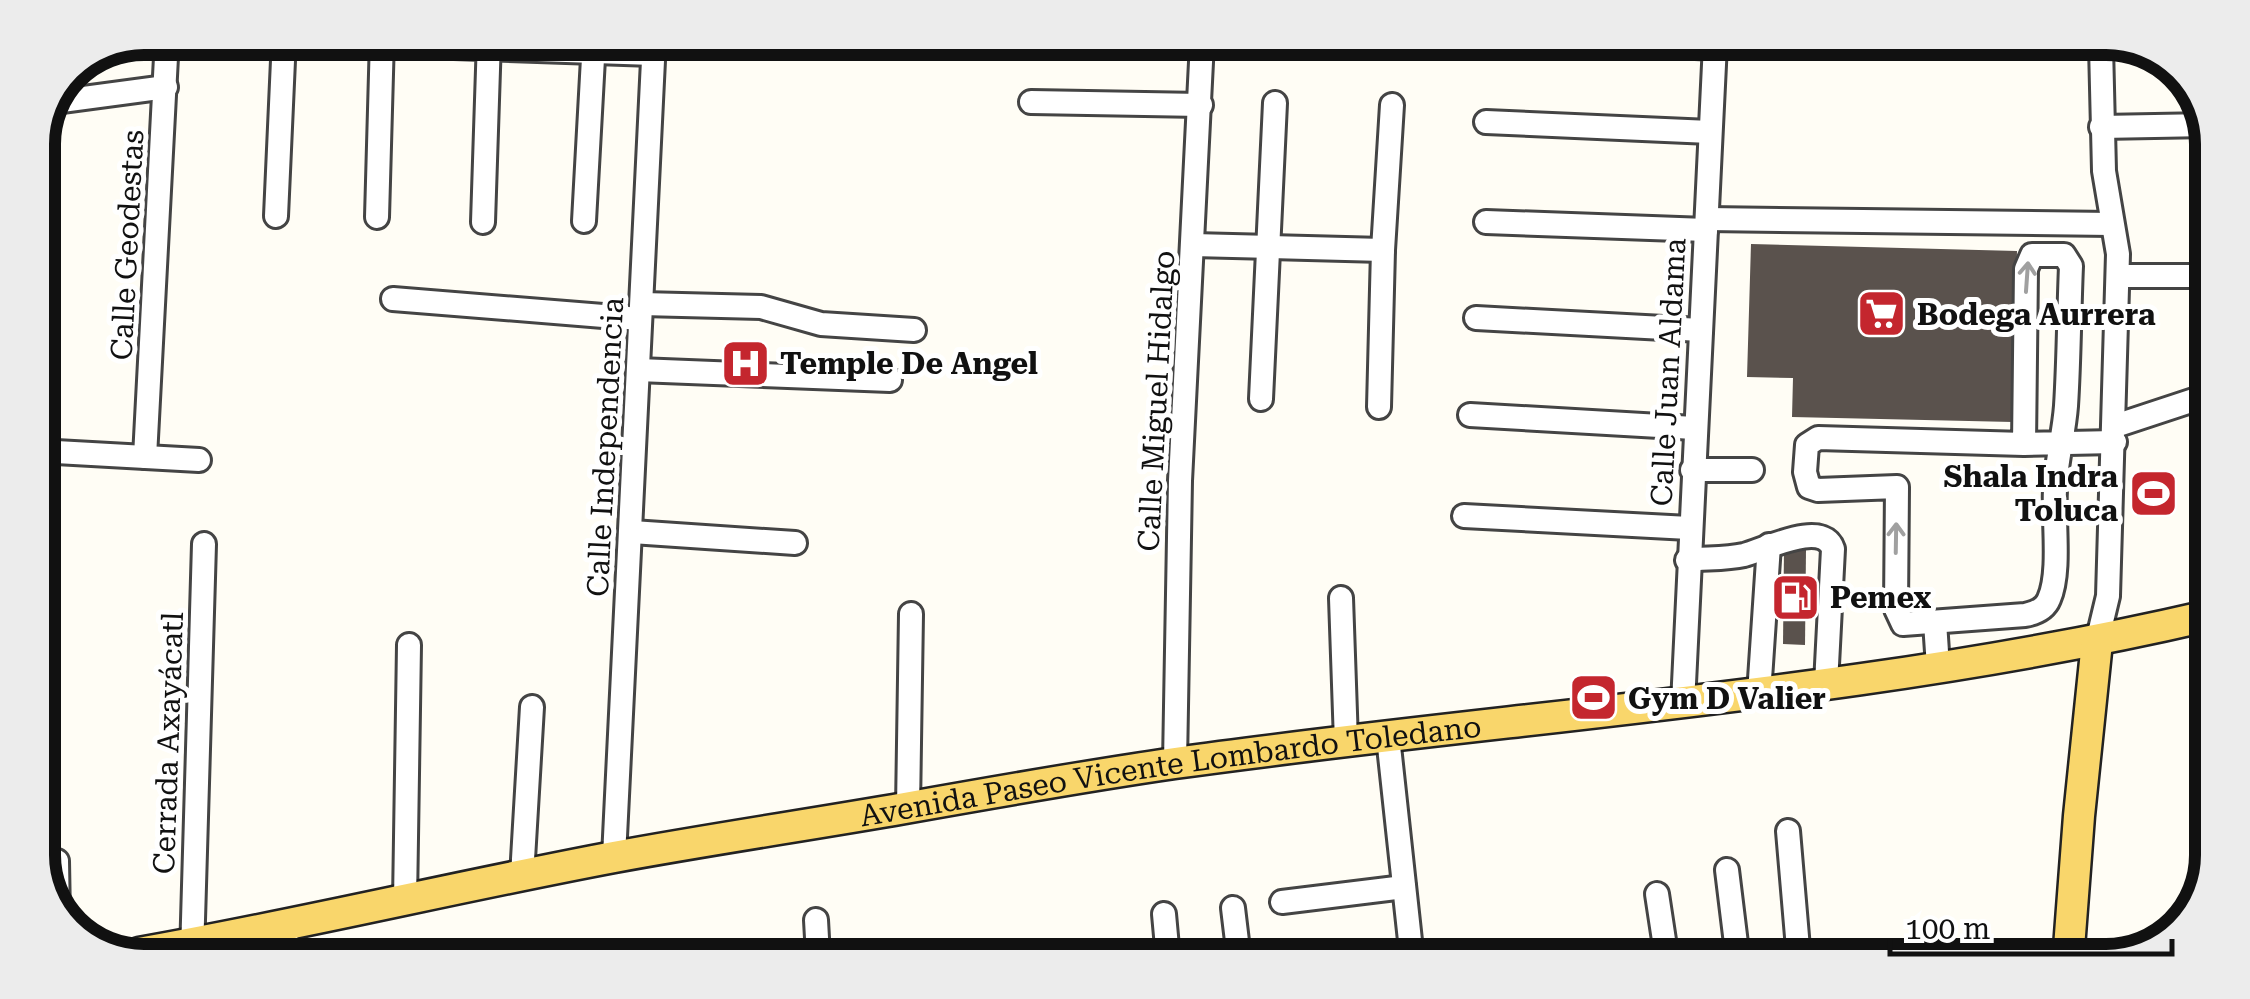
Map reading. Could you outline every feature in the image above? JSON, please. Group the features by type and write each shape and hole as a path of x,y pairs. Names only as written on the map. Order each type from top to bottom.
{"main road":[{"name":"Avenida Paseo Vicente Lombardo Toledano","path":"244,944 286,940 405,902 522,876 908,808 1175,764 1758,694 2097,642 2195,619"},
{"path":"2070,944 2097,642"}],"street":[{"name":"Calle Geodestas","path":"145,456 167,55"},
{"path":"276,216 283,55"},
{"path":"378,217 382,55"},
{"path":"458,222 490,222 489,55"},
{"path":"584,221 593,55"},
{"name":"Calle Independencia","path":"614,858 653,55"},
{"name":"Calle Miguel Hidalgo","path":"1175,764 1180,481 1202,55"},
{"name":"Calle Juan Aldama","path":"1683,704 1714,55"},
{"path":"2097,642 2108,596 2118,276 2118,242 2112,224 2101,127 2101,55"},
{"path":"67,100 166,88"},
{"path":"1032,102 1201,105"},
{"path":"1261,399 1275,103"},
{"path":"1379,407 1392,105"},
{"path":"1486,122 1710,132"},
{"path":"2101,127 2192,124"},
{"path":"1486,222 2112,224"},
{"path":"1193,245 1383,250"},
{"path":"2048,445 2071,266 2064,255 2036,254 2028,259 2026,270 2048,445 2054,492 2051,596 2044,606 2025,615 1910,625 1898,618 1895,587 1897,488 1809,487 1805,472 1807,445 1818,438 2048,445 2115,441 2195,402"},
{"path":"2118,276 2195,276"},
{"path":"393,299 641,312 760,307 821,324 914,330"},
{"path":"1476,318 1701,330"},
{"path":"638,370 890,380"},
{"path":"1470,415 1694,428"},
{"path":"55,452 199,460"},
{"path":"1692,470 1752,470"},
{"path":"1464,516 1689,528"},
{"path":"632,532 795,543"},
{"path":"1688,560 1749,554 1804,537 1825,538 1832,545 1826,684"},
{"name":"Cerrada Axayácatl","path":"192,944 204,544"},
{"path":"1758,694 1768,545"},
{"path":"1340,598 1346,742"},
{"path":"908,808 911,614"},
{"path":"1942,622 1946,666"},
{"path":"405,902 409,645"},
{"path":"522,876 532,707"},
{"path":"1388,737 1410,944"},
{"path":"1788,832 1798,944"},
{"path":"57,861 57,873"},
{"path":"1726,870 1736,944"},
{"path":"1282,902 1404,887"},
{"path":"1657,894 1665,944"},
{"path":"1233,908 1237,944"},
{"path":"1164,914 1167,944"},
{"path":"816,920 817,944"}],"building":[{"name":"Bodega Aurrera","path":"1751,244 2017,251 2013,422 1792,417 1793,378 1747,377"},
{"name":"Pemex","path":"1784,548 1806,549 1805,645 1783,644"}],"place":[{"name":"Bodega Aurrera","path":"1882,314"},
{"name":"Temple De Angel","path":"745,363"},
{"name":"Shala Indra Toluca","path":"2153,493"},
{"name":"Pemex","path":"1795,597"},
{"name":"Gym D Valier","path":"1593,698"}]}
